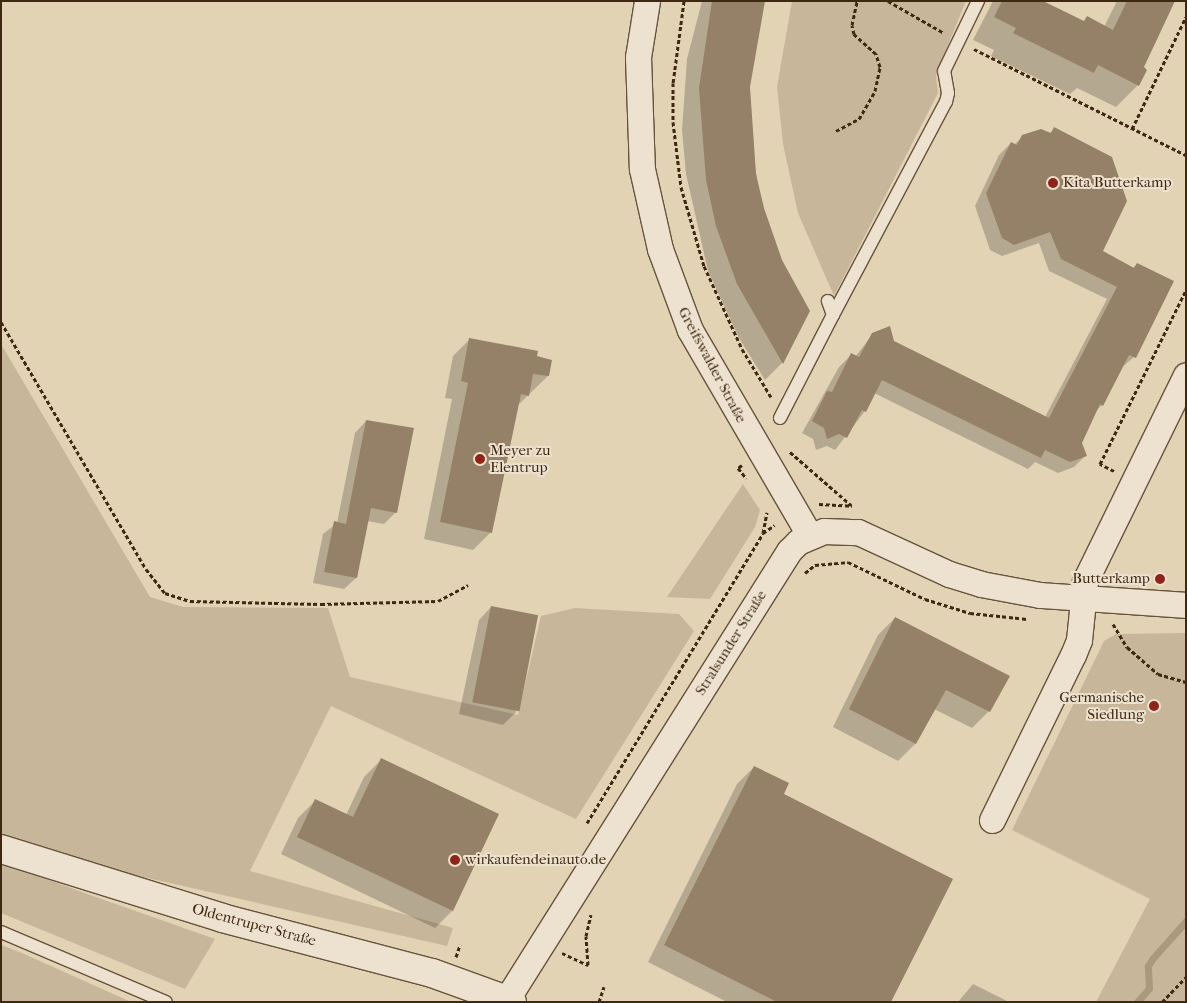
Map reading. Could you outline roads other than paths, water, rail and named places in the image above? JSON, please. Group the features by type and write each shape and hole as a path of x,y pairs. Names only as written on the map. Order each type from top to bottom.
{"street":[{"name":"Greifswalder Straße","path":"647,1 638,57 640,131 642,169 660,249 690,330 810,536"},
{"path":"992,820 1073,655 1082,622 1085,581 1186,375"},
{"name":"Stralsunder Straße","path":"508,1001 789,550 810,536 841,529 858,532 949,574 981,584 1083,598 1186,605"},
{"name":"Oldentruper Straße","path":"1,849 222,918 432,973 508,1001"}],"lane":[{"path":"780,418 946,102 948,93 944,71 978,1"},
{"path":"828,301 833,315"},
{"path":"1,932 166,1002"}],"waterway":[{"path":"1137,1002 1149,988 1148,966 1186,921"}],"place":[{"name":"Kita Butterkamp","path":"1053,183"},
{"name":"Meyer zu Elentrup","path":"480,459"},
{"name":"Butterkamp","path":"1160,579"},
{"name":"Germanische Siedlung","path":"1154,706"},
{"name":"wirkaufendeinauto.de","path":"455,860"}]}
